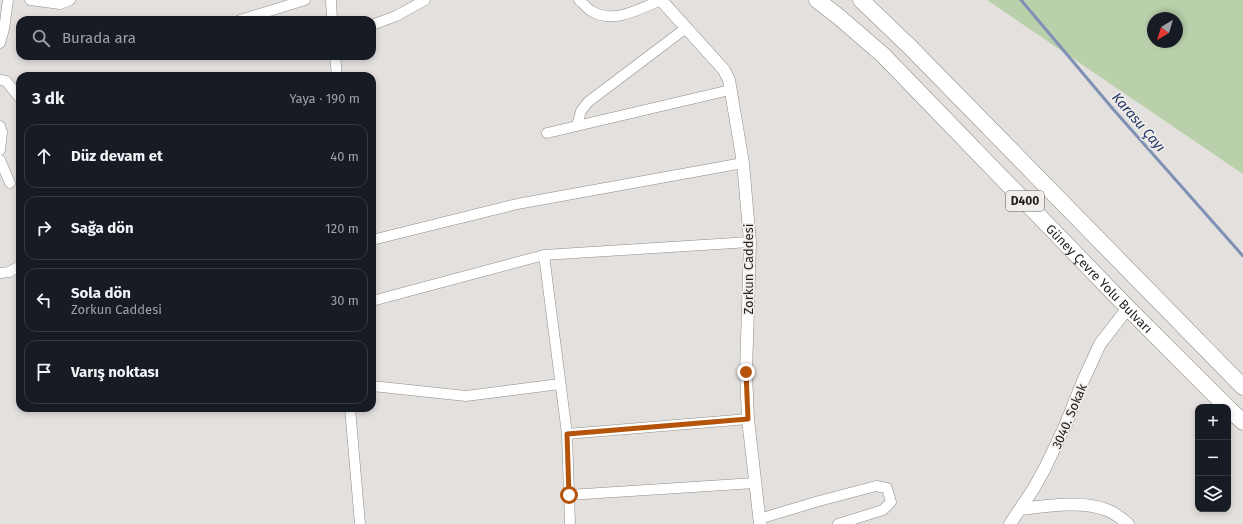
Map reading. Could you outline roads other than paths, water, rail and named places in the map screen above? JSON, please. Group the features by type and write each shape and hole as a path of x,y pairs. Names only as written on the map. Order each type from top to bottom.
{"highway":[{"name":"Güney Çevre Yolu Bulvarı","path":"817,0 883,55 1128,308 1225,404"},
{"name":"Güney Çevre Yolu Bulvarı","path":"861,0 910,47 1243,387"},
{"name":"Güney Çevre Yolu Bulvarı","path":"1231,410 1243,422"}],"street":[{"path":"0,43 4,30 8,0"},
{"path":"30,0 60,4 70,0"},
{"path":"253,16 305,0"},
{"path":"331,0 332,16"},
{"path":"376,24 396,16 425,0"},
{"path":"579,0 593,12 609,17 628,13 661,0"},
{"name":"Zorkun Caddesi","path":"661,0 724,70 729,80 743,163 750,242 746,372 748,419 760,522"},
{"path":"672,13 675,0"},
{"path":"577,126 581,111 588,102 686,28"},
{"path":"335,60 337,72"},
{"path":"0,80 6,81 16,93"},
{"path":"547,133 730,90"},
{"path":"0,126 2,132 0,150"},
{"path":"0,160 10,183"},
{"path":"376,239 517,204 743,163"},
{"path":"376,300 544,255 750,242"},
{"path":"544,255 567,434 570,524"},
{"path":"0,273 9,272 16,268"},
{"name":"3040. Sokak","path":"1010,524 1034,488 1056,447 1098,348 1128,308"},
{"path":"376,386 466,396 560,384"},
{"path":"350,412 360,524"},
{"path":"567,434 748,419"},
{"path":"569,495 755,482"},
{"path":"760,522 819,501 876,486 886,488 891,502 883,510 838,524"},
{"path":"1020,509 1076,505 1098,507 1115,514 1128,524"}],"waterway":[{"name":"Karasu Çayı","path":"1021,0 1113,109 1243,256"}]}
